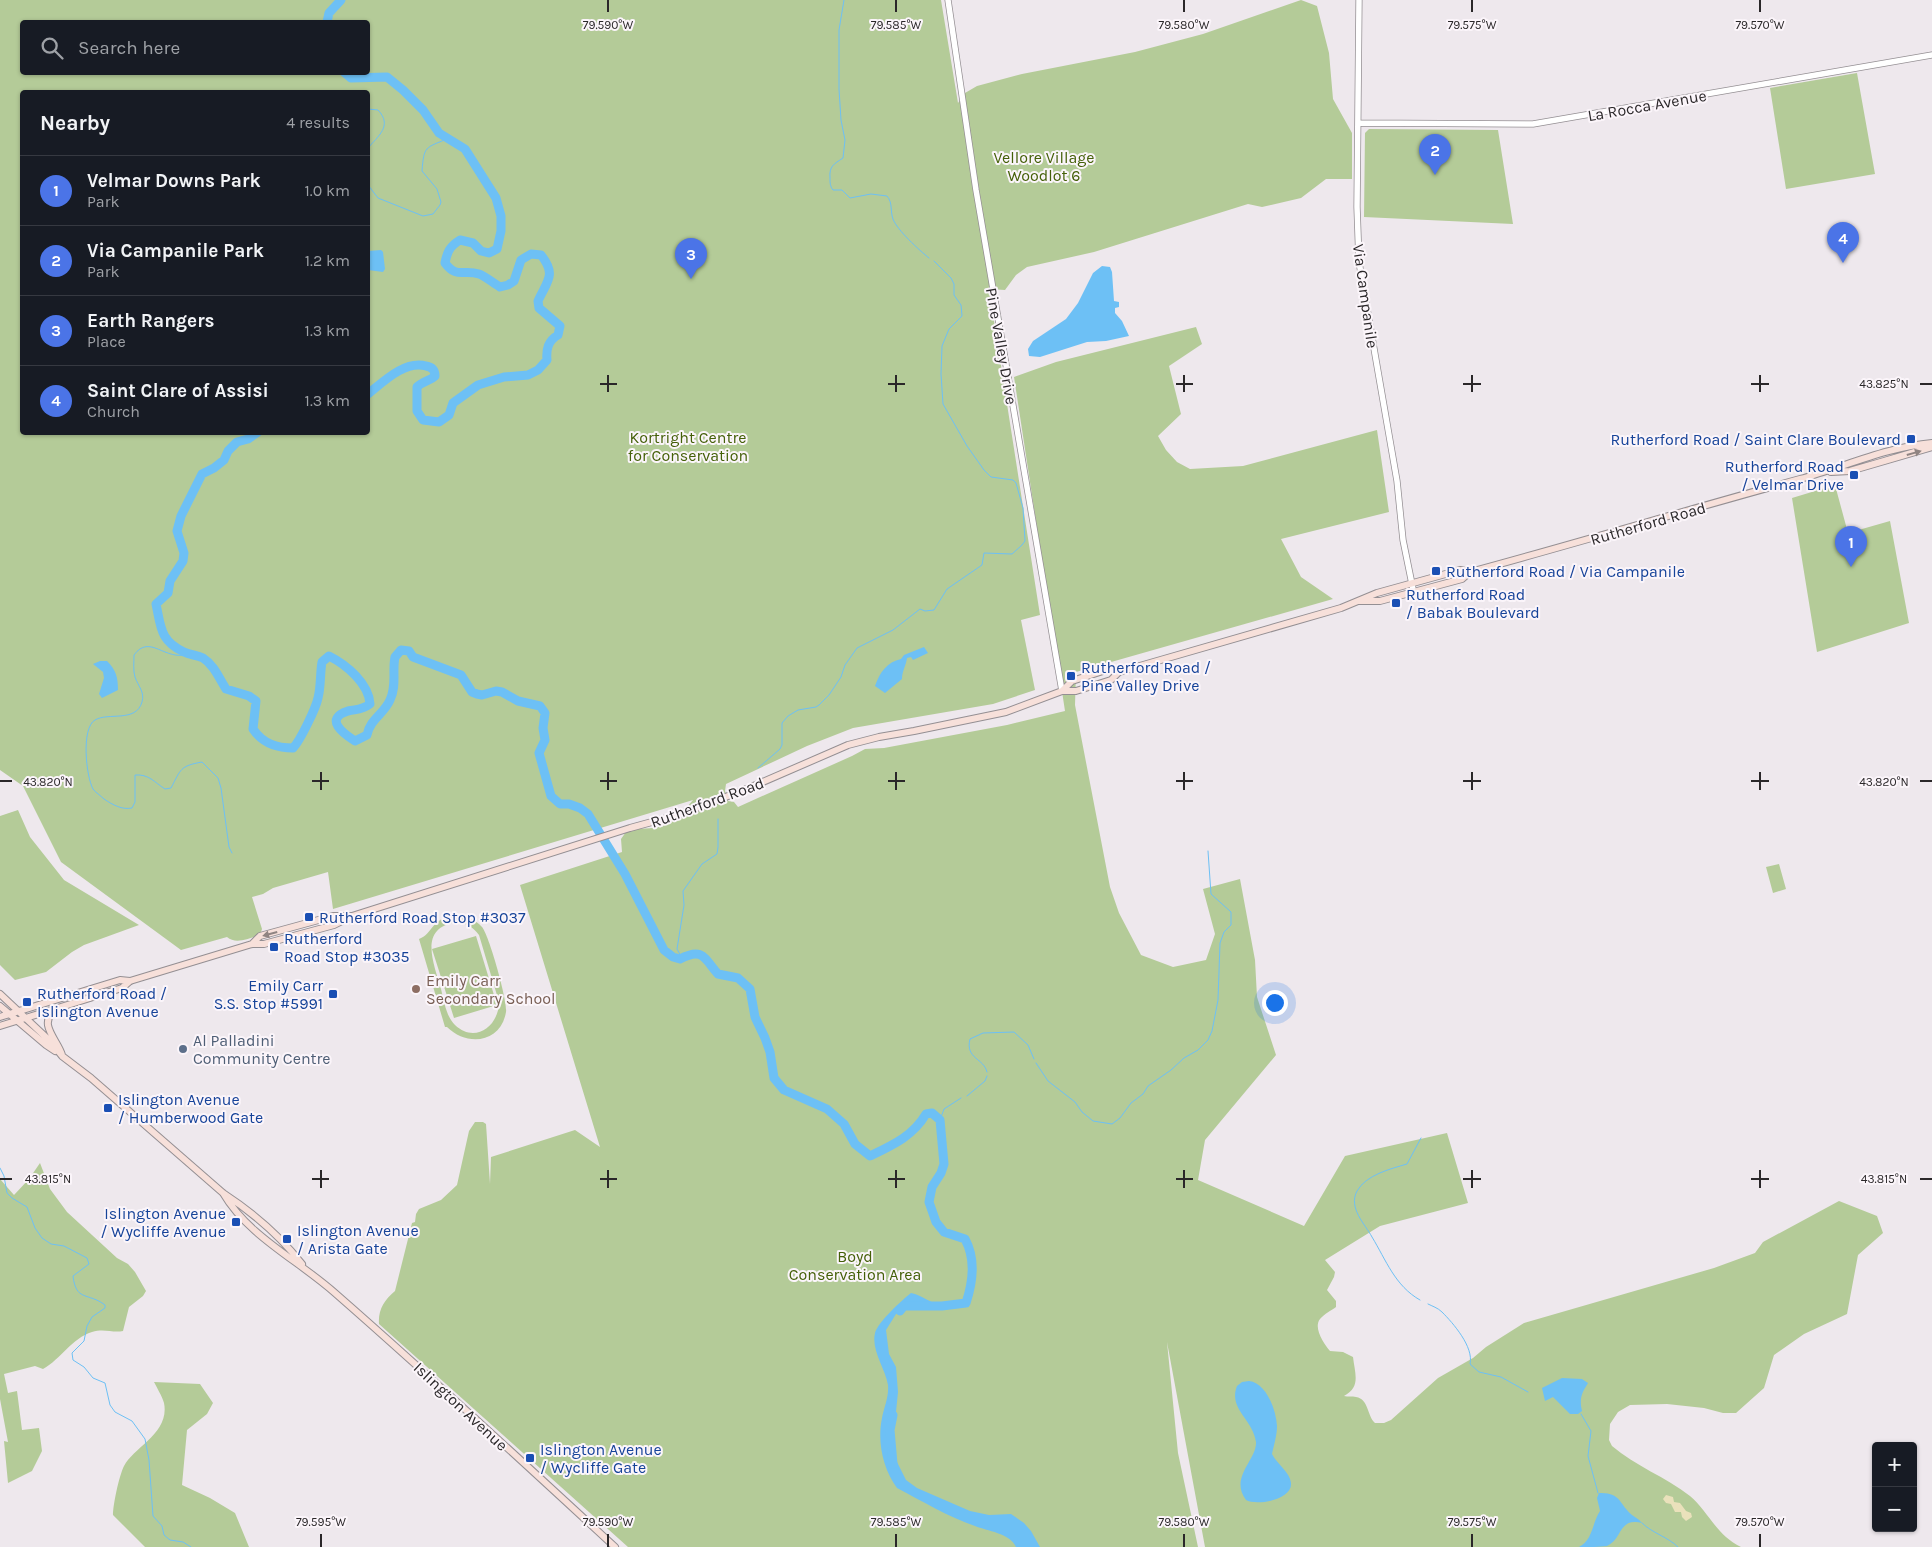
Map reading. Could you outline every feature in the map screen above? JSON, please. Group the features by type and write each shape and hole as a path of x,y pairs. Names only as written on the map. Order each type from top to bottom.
{"main road":[{"name":"Rutherford Road","path":"1360,601 1380,602 1462,579 1470,572 1825,472 1848,463 1916,444 1932,443"},
{"name":"Rutherford Road","path":"1825,472 1850,471 1932,448"},
{"name":"Rutherford Road","path":"1062,691 1072,681 1106,670 1119,672 1360,601 1378,593 1412,586 1460,570 1470,572"},
{"name":"Rutherford Road","path":"0,1017 120,980 130,981 252,944 264,944 334,925 352,916 578,844 681,814 749,788 848,745 1006,712 1062,691 1076,691 1111,680 1119,672"},
{"name":"Rutherford Road","path":"0,1026 122,988 130,981"},
{"name":"Islington Avenue","path":"0,994 50,1041 60,1055"},
{"name":"Islington Avenue","path":"0,1006 46,1045 91,1078 223,1193 238,1203 290,1249 305,1268 406,1355 615,1547"},
{"path":"58,1008 50,1015 47,1024 51,1035 60,1046 60,1055"}],"street":[{"name":"Pine Valley Drive","path":"948,0 976,190 1062,691"},
{"name":"Via Campanile","path":"1360,0 1358,123 1359,262 1397,481 1403,540 1412,586"},
{"name":"La Rocca Avenue","path":"1358,123 1533,124 1932,55"}],"green space":[{"path":"0,0 941,0 958,103 965,93 977,86 1022,74 1135,52 1203,34 1301,0 1317,6 1329,53 1333,99 1352,133 1352,179 1326,179 1301,198 1262,207 1248,204 1094,252 1027,267 1016,275 1005,290 989,289 1040,615 1021,620 1035,690 993,704 853,728 807,746 726,784 725,791 728,801 734,802 738,807 865,749 884,748 1007,725 1065,711 1014,377 1056,362 1196,327 1202,344 1169,366 1181,414 1158,436 1166,450 1177,462 1190,469 1243,466 1377,430 1389,512 1281,539 1301,577 1333,599 1076,672 1075,705 1110,887 1119,913 1141,955 1173,967 1206,960 1215,934 1203,889 1240,879 1255,960 1257,997 1276,1055 1205,1140 1198,1180 1304,1226 1345,1156 1447,1133 1468,1203 1380,1226 1325,1260 1335,1272 1327,1290 1336,1301 1336,1307 1320,1319 1318,1327 1322,1340 1330,1351 1343,1352 1353,1357 1356,1380 1353,1388 1344,1396 1360,1398 1366,1404 1372,1420 1375,1423 1384,1423 1391,1420 1438,1378 1473,1358 1486,1347 1524,1323 1714,1268 1755,1253 1763,1242 1839,1201 1877,1216 1883,1233 1858,1255 1847,1314 1804,1334 1774,1355 1764,1388 1736,1413 1723,1413 1704,1408 1667,1404 1630,1405 1618,1412 1610,1424 1609,1440 1612,1446 1631,1460 1690,1496 1725,1536 1741,1547 1205,1547 1167,1342 1178,1453 1198,1547 628,1547 379,1324 379,1319 382,1306 395,1291 416,1214 419,1209 441,1200 457,1185 469,1131 475,1122 486,1124 490,1184 491,1157 575,1130 600,1147 520,885 622,852 621,839 628,829 665,825 678,817 693,800 333,909 328,872 273,888 263,894 252,897 262,929 260,935 239,941 227,937 181,950 61,862 23,786 0,770"},
{"path":"1857,73 1875,174 1786,189 1770,88"},
{"path":"1369,129 1498,130 1513,224 1364,217 1365,133"},
{"path":"1835,485 1848,533 1890,521 1909,623 1817,652 1792,498"},
{"path":"18,810 30,837 64,880 139,925 84,945 46,972 15,980 0,965 0,816"},
{"path":"1779,864 1786,889 1773,893 1766,867"},
{"path":"455,915 467,917 482,927 489,942 497,969 506,1012 503,1022 497,1030 490,1036 482,1039 464,1037 445,1027 419,939 447,917","holes":["462,923 470,926 479,935 499,1002 498,1011 490,1025 484,1030 470,1033 455,1025 449,1017 432,958 433,939 437,931 445,925"]},
{"path":"476,936 497,1005 454,1018 432,949"},
{"path":"40,1163 50,1189 67,1212 117,1258 128,1264 146,1291 143,1296 129,1307 123,1331 100,1330 92,1332 78,1339 43,1369 35,1366 4,1374 8,1393 17,1391 22,1430 39,1428 42,1451 32,1471 8,1483 4,1441 8,1442 0,1399 0,1179 14,1195 29,1179"},
{"path":"154,1382 200,1384 213,1403 207,1414 187,1430 182,1485 210,1498 235,1513 249,1547 145,1547 113,1515 120,1476 124,1466 150,1439 162,1423 164,1403"}],"sand":[{"path":"1666,1495 1673,1497 1674,1502 1680,1503 1686,1511 1691,1513 1692,1517 1686,1521 1682,1517 1681,1512 1675,1512 1671,1504 1666,1503 1663,1499"}],"water":[{"path":"381,250 383,252 385,269 383,272 370,270 370,251"},
{"path":"1102,266 1110,267 1112,272 1114,301 1119,302 1119,307 1115,308 1115,313 1122,321 1129,336 1106,341 1087,342 1040,357 1029,356 1028,349 1033,341 1066,319 1078,303 1093,273"},
{"path":"924,647 928,653 913,660 911,657 907,658 902,679 885,693 875,686 879,676 888,665 901,659 904,655"},
{"path":"107,661 113,668 118,685 118,690 102,698 99,694 104,678 103,672 93,664"},
{"path":"911,1293 942,1306 926,1310 916,1305 908,1306 896,1314 886,1330 889,1354 896,1367 898,1392 896,1412 889,1431 892,1452 906,1480 917,1488 970,1511 989,1515 1011,1514 1024,1523 1040,1547 1016,1547 1013,1542 1004,1536 945,1513 897,1488 892,1481 882,1455 880,1436 888,1385 874,1339 877,1328 885,1317"},
{"path":"1562,1378 1582,1379 1588,1383 1582,1396 1582,1411 1578,1414 1570,1414 1553,1397 1545,1401 1542,1388"},
{"path":"1249,1381 1260,1386 1269,1398 1275,1412 1277,1426 1272,1454 1288,1475 1291,1483 1290,1489 1286,1494 1265,1502 1246,1500 1242,1492 1242,1476 1255,1449 1256,1442 1254,1434 1238,1408 1235,1394 1237,1386 1242,1382"},
{"path":"1599,1493 1612,1494 1642,1523 1629,1523 1616,1539 1607,1546 1579,1547 1590,1536 1600,1511 1597,1498"}],"waterway":[{"path":"327,20 329,13 341,0"},
{"path":"844,0 839,30 839,89 841,120 845,140 843,158 830,171 831,186 833,190 842,190 850,198 871,194 887,196 890,201 895,224 929,258"},
{"path":"348,75 351,78 387,77 403,90 423,110 439,133 465,149 496,198 501,216 501,231 497,249 489,253 481,251 473,243 460,240 454,245 447,256 445,263 449,268 457,272 479,274 500,287 514,281 521,260 531,254 541,255 549,268 549,278 538,301 539,308 560,326 558,335 548,346 547,360 538,370 528,375 504,377 478,385 453,403 449,415 439,422 423,420 417,411 417,387 435,376 434,370 430,367 418,365 402,369 387,378 370,392"},
{"path":"370,109 378,110 384,121 380,135 370,146"},
{"path":"370,188 378,198 423,216 433,214 441,202 437,189 422,171 424,157 425,152 430,146 447,139"},
{"path":"758,768 780,749 782,745 782,723 788,716 798,710 819,705 829,695 841,677 845,665 857,648 893,630 920,609 925,611 934,610 947,589 982,565 984,553 1012,554 1025,541 1023,508 1016,483 1013,480 991,477 984,470 967,446 943,404 942,346 949,329 962,316 961,305 954,295 954,284 951,278 934,261"},
{"path":"254,435 237,442 228,451 224,460 202,474 181,516 177,531 184,553 183,561 170,581 168,593 156,604 166,638 176,648 207,661 226,689 249,696 256,701 253,729 266,742 281,747 293,748 303,732 318,698 322,662 329,656 343,664 356,676 366,689 369,697 370,704 348,711 337,718 336,722 341,731 355,741 367,735 371,725 390,700 393,689 395,657 401,650 409,651 413,657 461,675 472,692 482,695 496,691 502,692 518,701 540,706 545,713 543,728 545,740 539,753 551,796 560,804 569,804 580,808 588,814 625,874 664,950 673,957 680,959 698,954 706,959 718,974 738,978 750,989 755,1017 770,1052 774,1078 784,1090 827,1109 844,1124 855,1144 870,1156 909,1134 926,1114 932,1113 940,1120 944,1164 941,1173 932,1187 929,1202 936,1222 944,1232 965,1239 971,1254 972,1263 970,1287 966,1303 942,1306 904,1306 900,1311"},
{"path":"188,654 172,654 152,647 146,647 140,649 134,655 134,675 142,692 142,702 134,713 101,718 95,720 91,725 86,742 88,774 93,789 104,799 121,808 132,808 135,802 135,775 148,777 165,789 171,788 182,769 202,762 218,778 229,847 232,853"},
{"path":"682,958 677,949 684,905 683,891 702,864 717,854 718,819"},
{"path":"1036,1063 1048,1081 1075,1102 1082,1112 1093,1121 1112,1124 1120,1118 1131,1103 1143,1094 1148,1086 1184,1058 1198,1050 1208,1040 1212,1031 1218,1000 1220,943 1224,932 1231,925 1231,912 1211,894 1208,851"},
{"path":"987,1072 985,1067 972,1055 969,1046 970,1039 983,1033 1014,1032 1028,1045 1034,1059"},
{"path":"967,1096 985,1081 987,1076"},
{"path":"940,1120 944,1109 961,1098"},
{"path":"1420,1300 1411,1294 1392,1272 1356,1210 1355,1197 1361,1185 1372,1177 1407,1164 1421,1138"},
{"path":"0,1168 4,1176 7,1193 27,1207 35,1228 42,1238 51,1244 64,1246 87,1258 89,1264 73,1276 77,1290 99,1301 105,1305 105,1308 92,1317 87,1326 84,1341 72,1353 73,1360 84,1367 93,1378 105,1383 110,1405 115,1412 132,1421 145,1439 149,1460 153,1516 162,1526 164,1535 170,1540 183,1542 191,1547"},
{"path":"1428,1304 1437,1308 1457,1329 1469,1350 1470,1364 1479,1372 1501,1377 1528,1392"},
{"path":"1581,1414 1591,1431 1588,1456 1598,1493"},
{"path":"893,1415 890,1430 893,1464"},
{"path":"1642,1523 1678,1547"}],"place":[{"name":"Via Campanile Park","path":"1435,175"},
{"name":"Saint Clare of Assisi","path":"1843,263"},
{"name":"Earth Rangers","path":"691,279"},
{"name":"Rutherford Road / Saint Clare Boulevard","path":"1911,439"},
{"name":"Rutherford Road / Velmar Drive","path":"1854,475"},
{"name":"Velmar Downs Park","path":"1851,567"},
{"name":"Rutherford Road / Via Campanile","path":"1436,571"},
{"name":"Rutherford Road / Babak Boulevard","path":"1396,603"},
{"name":"Rutherford Road / Pine Valley Drive","path":"1071,676"},
{"name":"Rutherford Road Stop #3037","path":"309,917"},
{"name":"Rutherford Road Stop #3035","path":"274,947"},
{"name":"Emily Carr Secondary School","path":"416,989"},
{"name":"Emily Carr S.S. Stop #5991","path":"333,994"},
{"name":"Rutherford Road / Islington Avenue","path":"27,1002"},
{"name":"Al Palladini Community Centre","path":"183,1049"},
{"name":"Islington Avenue / Humberwood Gate","path":"108,1108"},
{"name":"Islington Avenue / Wycliffe Avenue","path":"236,1222"},
{"name":"Islington Avenue / Arista Gate","path":"287,1239"},
{"name":"Islington Avenue / Wycliffe Gate","path":"530,1458"}],"park label":[{"name":"Vellore Village Woodlot 6","path":"1044,166"},
{"name":"Kortright Centre for Conservation","path":"688,446"},
{"name":"Boyd Conservation Area","path":"855,1265"}]}
